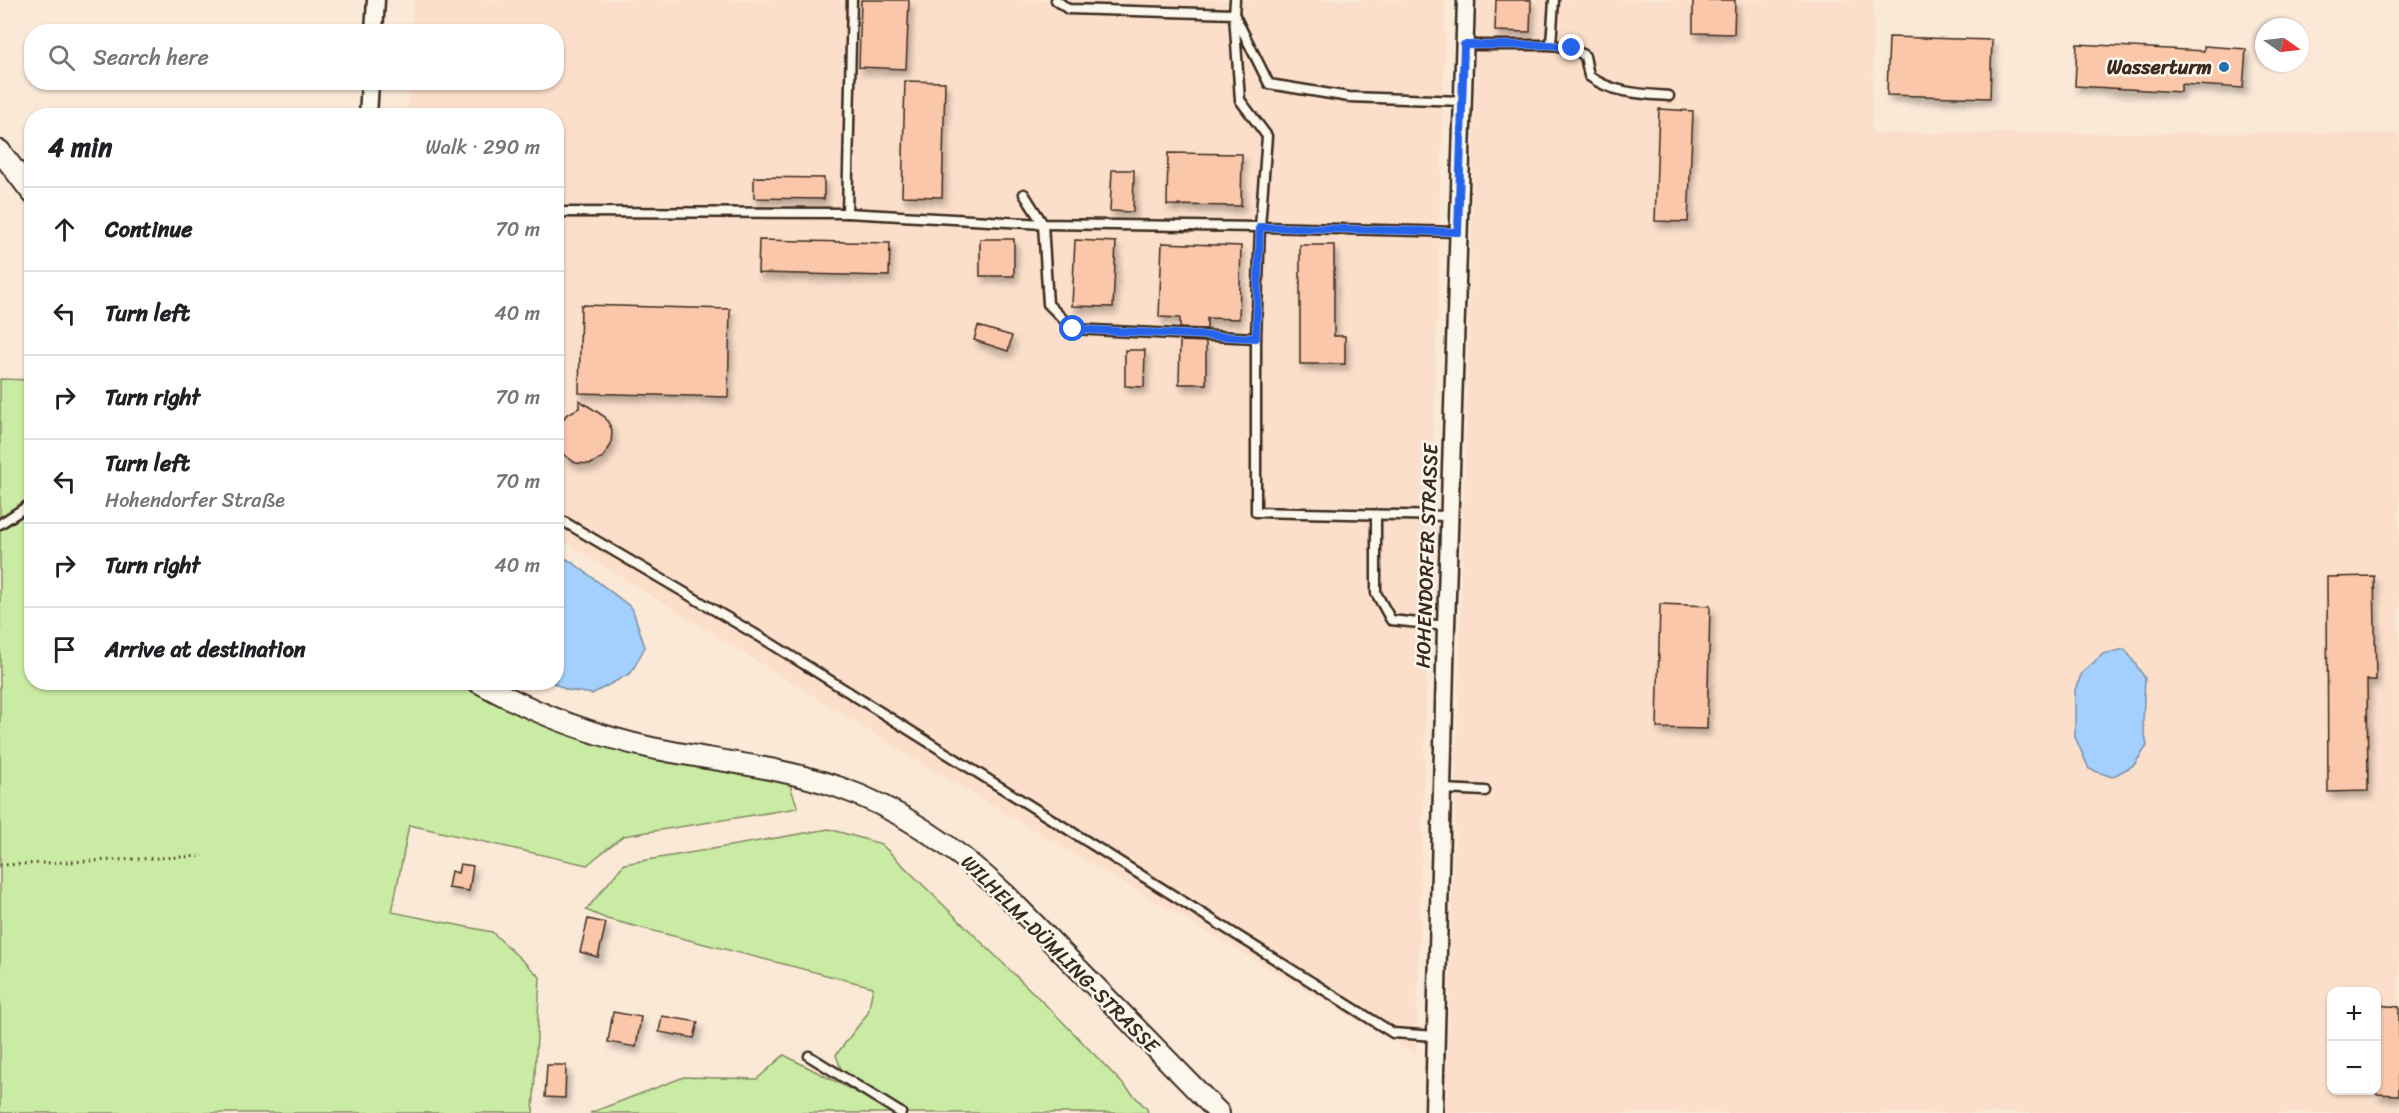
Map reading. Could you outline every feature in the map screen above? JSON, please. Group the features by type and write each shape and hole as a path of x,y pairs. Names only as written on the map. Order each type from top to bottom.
{"street":[{"path":"374,24 376,0"},
{"name":"HOHENDORFER STRASSE","path":"1434,1113 1449,516 1466,0"},
{"path":"368,108 370,90"},
{"path":"0,151 24,182"},
{"name":"WILHELM-DÜMLING-STRASSE","path":"494,690 548,716 603,736 651,748 789,773 818,781 862,796 915,823 968,860 998,887 1219,1113"}],"lane":[{"path":"847,213 852,0"},
{"path":"1056,0 1068,9 1234,14"},
{"path":"1235,0 1240,100 1267,136 1260,227 1256,338 1256,512 1449,516"},
{"path":"1551,45 1554,0"},
{"path":"1234,14 1269,84 1349,97 1463,101"},
{"path":"1464,45 1551,45 1572,48 1585,56 1589,76 1598,83 1631,93 1669,96"},
{"path":"1024,195 1043,224 1048,304 1073,329 1256,338"},
{"path":"564,212 847,213 1043,224 1458,232"},
{"path":"0,524 24,508"},
{"path":"1376,515 1376,593 1391,620 1446,626"},
{"path":"564,522 767,641 1393,1033 1436,1036"},
{"path":"1442,789 1485,791"},
{"path":"808,1056 902,1113"}],"path":[{"path":"0,865 204,856"}],"shaded area":[{"path":"414,0 1446,0 1416,1055 932,770 564,541 564,108 407,108 409,90 564,90 564,24 412,24"},
{"path":"1478,0 1874,0 1872,133 2399,133 2399,1113 1446,1113"}],"green space":[{"path":"0,379 24,380 24,690 474,690 609,745 792,776 791,789 798,808 623,836 587,865 409,825 392,912 492,932 540,977 533,1113 0,1113"},
{"path":"829,829 881,844 1057,1016 1147,1109 1148,1113 906,1113 842,1072 836,1055 868,1013 873,987 607,919 586,910 624,864"},
{"path":"784,1055 883,1106 892,1113 590,1113 684,1077 757,1079"}],"water":[{"path":"564,558 632,608 645,647 631,673 592,694 564,688"},
{"path":"2125,649 2145,678 2143,723 2147,746 2134,765 2112,777 2089,769 2075,737 2075,690 2082,673 2103,654"}],"building":[{"path":"861,0 909,0 906,69 859,67"},
{"path":"1496,0 1531,0 1530,32 1495,31"},
{"path":"1693,0 1735,0 1734,34 1693,33"},
{"path":"1889,37 1992,40 1990,98 1887,95"},
{"path":"2077,44 2204,51 2204,46 2246,49 2243,88 2181,84 2181,92 2075,86"},
{"path":"905,81 945,82 942,197 902,196"},
{"path":"1659,109 1693,111 1688,222 1655,221"},
{"path":"1168,153 1242,154 1241,206 1167,205"},
{"path":"1112,170 1134,170 1133,212 1110,211"},
{"path":"754,177 824,178 824,199 754,198"},
{"path":"980,239 1014,239 1014,276 980,276"},
{"path":"759,240 890,243 889,276 758,273"},
{"path":"1075,240 1116,242 1113,307 1072,306"},
{"path":"1162,243 1241,246 1239,319 1207,318 1207,329 1180,328 1180,318 1159,317"},
{"path":"1300,245 1334,245 1334,336 1345,336 1345,364 1300,364"},
{"path":"581,305 730,309 728,397 579,393"},
{"path":"978,326 1012,336 1008,351 974,340"},
{"path":"1180,341 1206,342 1206,384 1179,384"},
{"path":"1125,350 1145,350 1144,387 1125,386"},
{"path":"579,400 605,417 612,430 611,445 603,457 591,464 576,463 564,455 564,418 579,408"},
{"path":"2374,576 2376,680 2367,680 2368,791 2328,792 2327,577"},
{"path":"1660,604 1710,606 1707,729 1657,728"},
{"path":"460,864 473,866 469,891 448,888 451,871 458,873"},
{"path":"588,919 606,923 598,957 580,952"},
{"path":"2381,1005 2399,1007 2399,1095 2381,1094"},
{"path":"613,1012 641,1017 636,1047 608,1042"},
{"path":"662,1016 698,1022 694,1038 659,1032"},
{"path":"547,1065 566,1065 565,1098 545,1097"}],"place":[{"name":"Wasserturm","path":"2224,67"}],"route":[{"path":"1073,329 1256,338 1260,227 1458,232 1464,45 1551,45 1572,48"}]}
